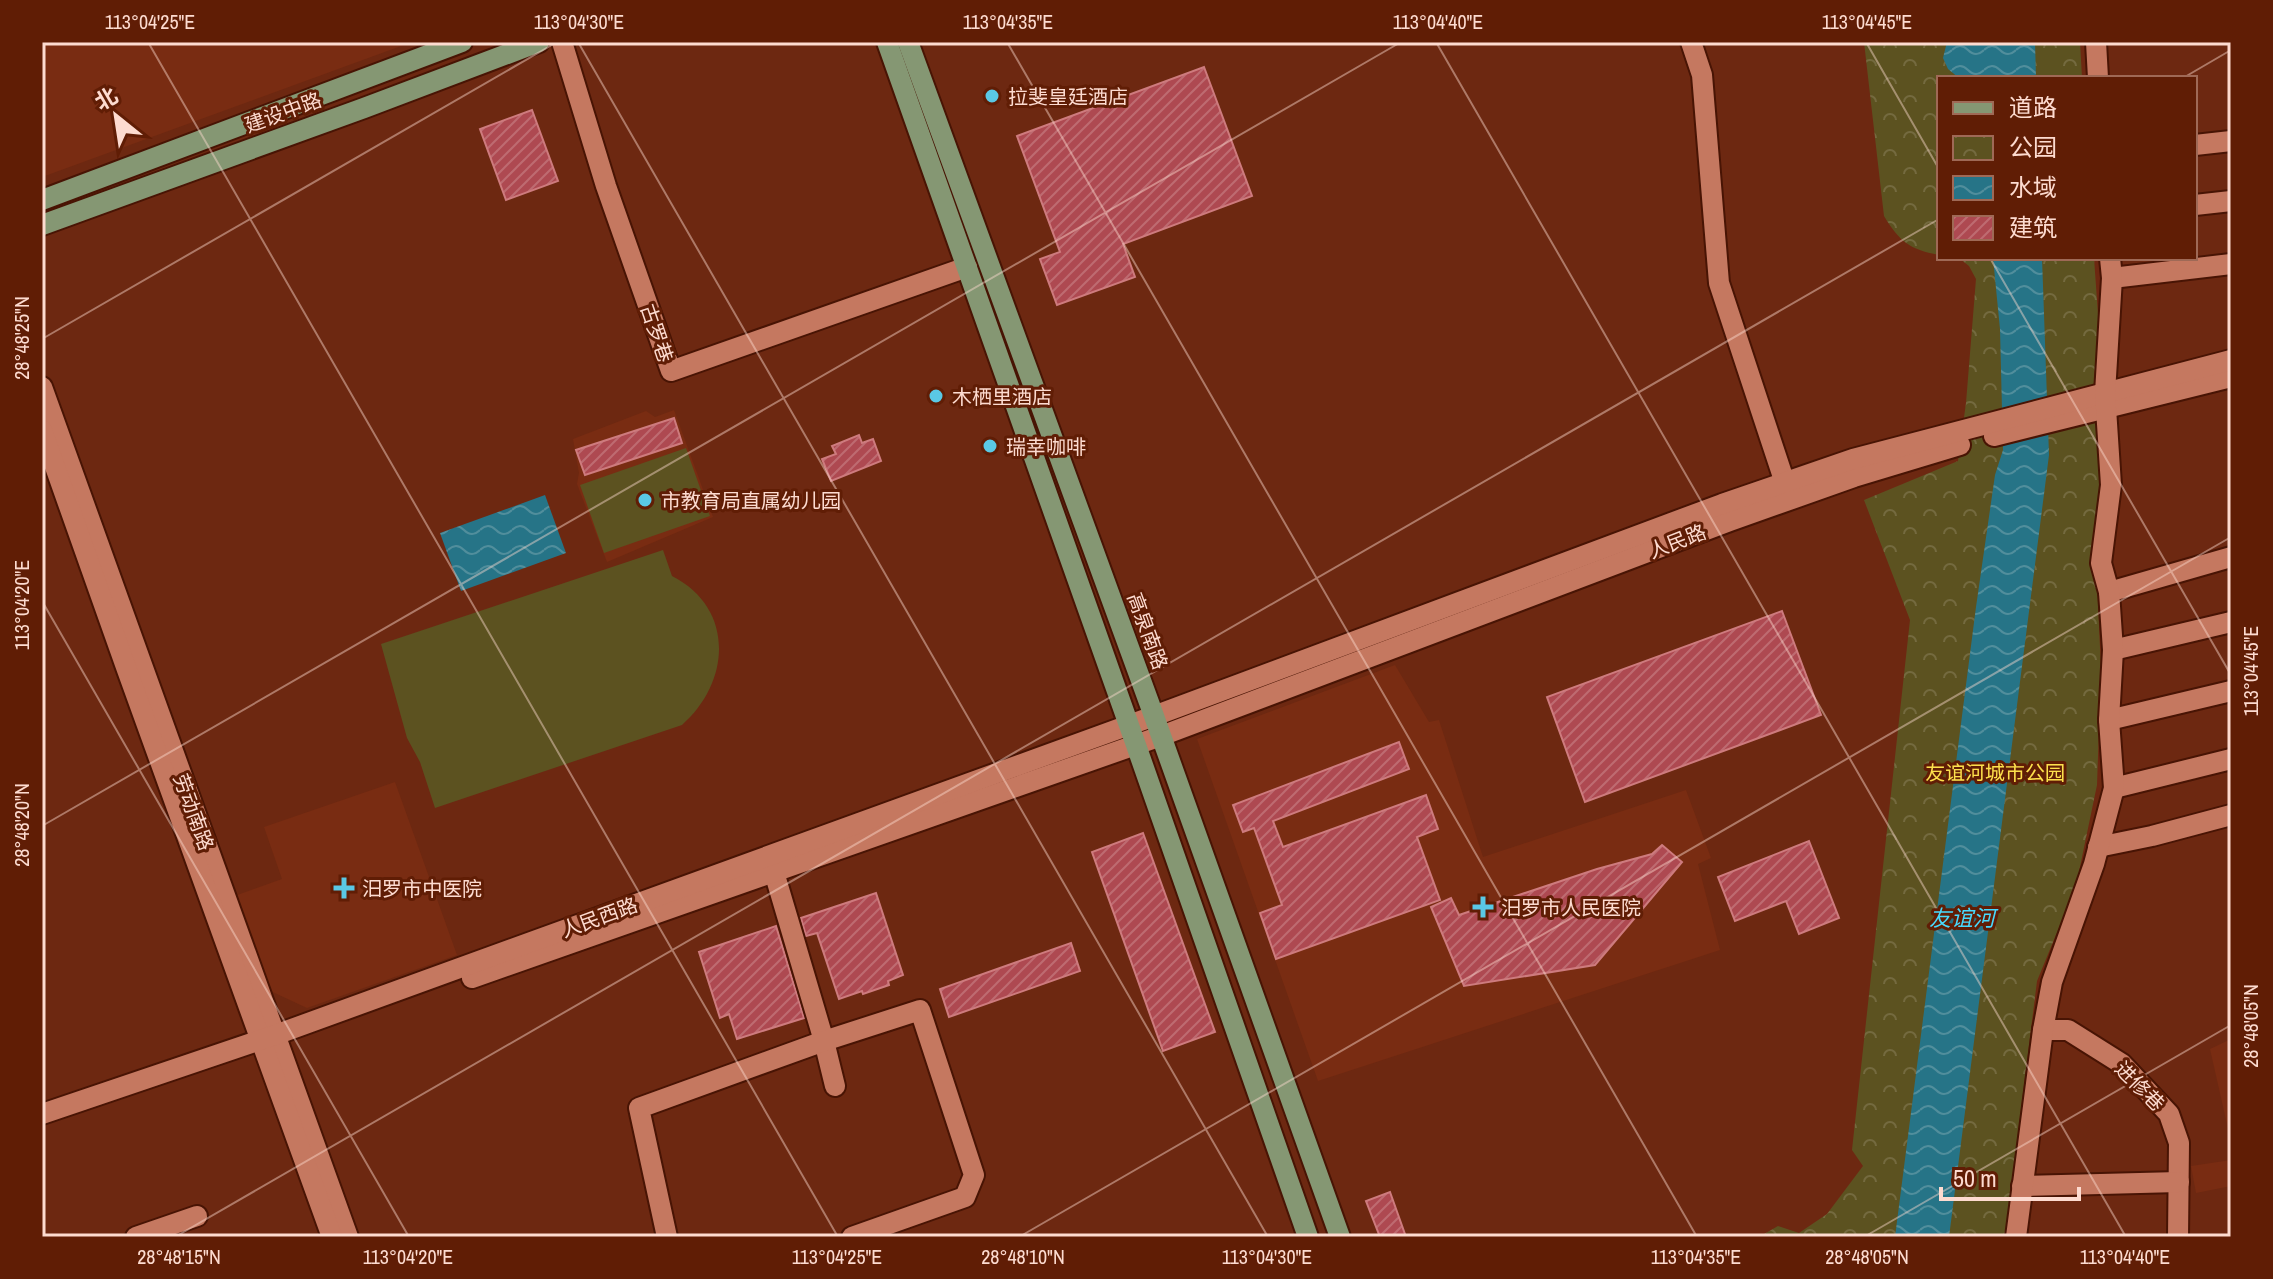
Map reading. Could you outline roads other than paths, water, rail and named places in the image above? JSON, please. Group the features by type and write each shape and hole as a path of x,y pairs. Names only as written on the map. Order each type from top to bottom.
{"main road":[{"name":"建设中路","path":"42,200 462,42"},
{"name":"建设中路","path":"42,225 539,42"},
{"path":"887,42 1308,1237"},
{"name":"高泉南路","path":"908,42 1340,1237"}],"street":[{"name":"古罗巷","path":"562,42 606,186 671,371 967,267"},
{"path":"1691,42 1702,75 1719,283 1785,483"},
{"path":"2098,76 2103,43"},
{"path":"2197,145 2231,141"},
{"path":"2197,205 2231,201"},
{"path":"2016,1237 2052,982 2094,864 2114,788 2109,720 2113,650 2109,592 2101,563 2111,485 2095,404 2111,268 2231,264"},
{"name":"人民路","path":"2095,404 2231,360"},
{"name":"人民路","path":"1136,745 1157,726 1853,459 1973,435 2095,404 2231,377"},
{"name":"劳动南路","path":"42,387 270,1043 332,1237"},
{"name":"劳动南路","path":"42,430 127,670 348,1237"},
{"name":"人民路","path":"1157,726 1973,435"},
{"path":"2109,592 2231,557"},
{"path":"2113,650 2231,622"},
{"path":"2109,720 2231,691"},
{"name":"人民西路","path":"42,1129 1128,724 1157,726"},
{"name":"人民西路","path":"42,1114 270,1043 1136,745"},
{"path":"2114,788 2231,759"},
{"path":"2098,847 2231,815"},
{"path":"774,872 835,1086"},
{"path":"667,1237 639,1108 920,1010 974,1175 965,1197 874,1233 852,1237"},
{"name":"进修巷","path":"2043,1030 2068,1030 2122,1064 2169,1114 2179,1143 2178,1237"},
{"path":"2022,1186 2179,1182"},
{"path":"136,1237 197,1216"}],"water":[{"path":"1947,42 2035,42 2036,76 1957,76 1948,69 1943,58"},
{"name":"友谊河","path":"1993,260 2042,260 2049,455 1949,1237 1895,1237 1976,607 1995,475 2003,450 2000,329"},
{"path":"545,495 566,553 461,591 440,533"}],"place":[{"name":"拉斐皇廷酒店","path":"992,96"},
{"name":"木栖里酒店","path":"936,396"},
{"name":"瑞幸咖啡","path":"990,446"},
{"name":"市教育局直属幼儿园","path":"645,500"},
{"name":"汨罗市中医院","path":"344,888"},
{"name":"汨罗市人民医院","path":"1483,907"}],"park label":[{"name":"友谊河城市公园","path":"1995,772"}]}
